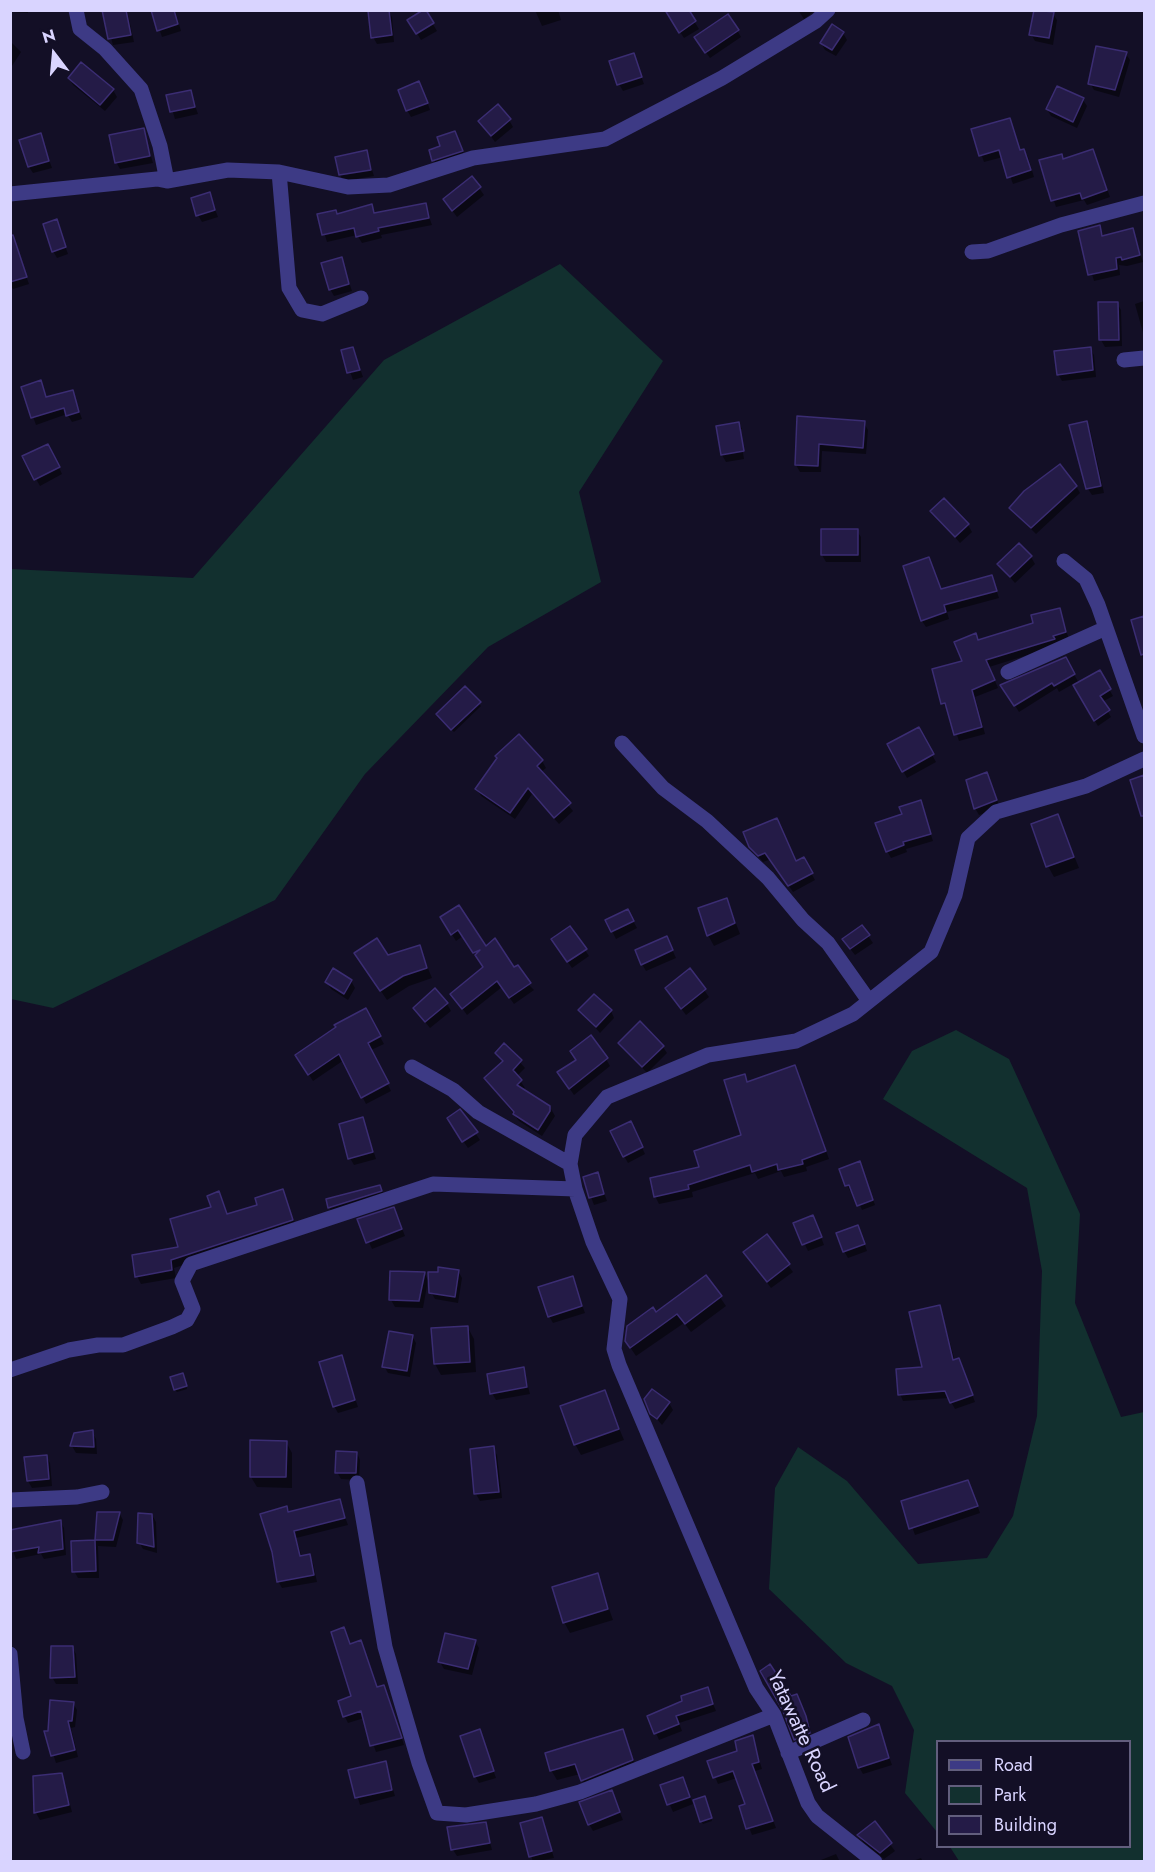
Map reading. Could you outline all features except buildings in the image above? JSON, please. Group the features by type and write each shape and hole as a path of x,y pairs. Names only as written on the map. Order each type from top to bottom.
{"street":[{"path":"76,10 80,29 105,49 141,89 160,146 167,181"},
{"path":"10,194 158,179 167,181 228,170 279,172 348,187 389,185 473,158 605,139 722,78 816,21 828,10"},
{"path":"279,172 290,288 302,310 322,314 361,298"},
{"path":"972,252 988,251 1061,225 1144,204"},
{"path":"1124,360 1144,358"},
{"path":"1064,561 1086,579 1144,736"},
{"path":"1008,672 1106,628"},
{"path":"622,743 663,788 707,821 768,878 803,920 828,943 869,1002"},
{"name":"Yatawatte Road","path":"875,1862 817,1816 808,1803 774,1715 756,1688 619,1365 614,1349 620,1299 593,1242 575,1189 570,1164 574,1135 607,1097 708,1055 796,1041 853,1014 931,952 954,895 968,838 996,812 1086,786 1144,759"},
{"path":"412,1067 453,1090 478,1112 570,1164"},
{"path":"10,1370 69,1350 98,1345 123,1345 172,1327 187,1320 193,1309 182,1281 192,1264 434,1184 575,1189"},
{"path":"357,1483 385,1647 419,1763 437,1813 466,1815 536,1804 580,1792 774,1715"},
{"path":"10,1500 77,1497 102,1492"},
{"path":"10,1654 16,1718 23,1752"},
{"path":"788,1753 863,1720"}],"green space":[{"path":"560,264 663,361 579,492 601,582 488,647 365,774 275,900 53,1008 11,999 11,569 193,578 384,360"},
{"path":"956,1030 1009,1059 1080,1214 1075,1303 1121,1417 1144,1412 1144,1861 959,1861 951,1848 1131,1848 1131,1740 936,1740 936,1831 905,1793 914,1730 892,1686 846,1663 769,1589 775,1488 798,1447 847,1481 918,1564 987,1558 1013,1516 1037,1416 1042,1271 1027,1188 883,1099 912,1051"}]}
